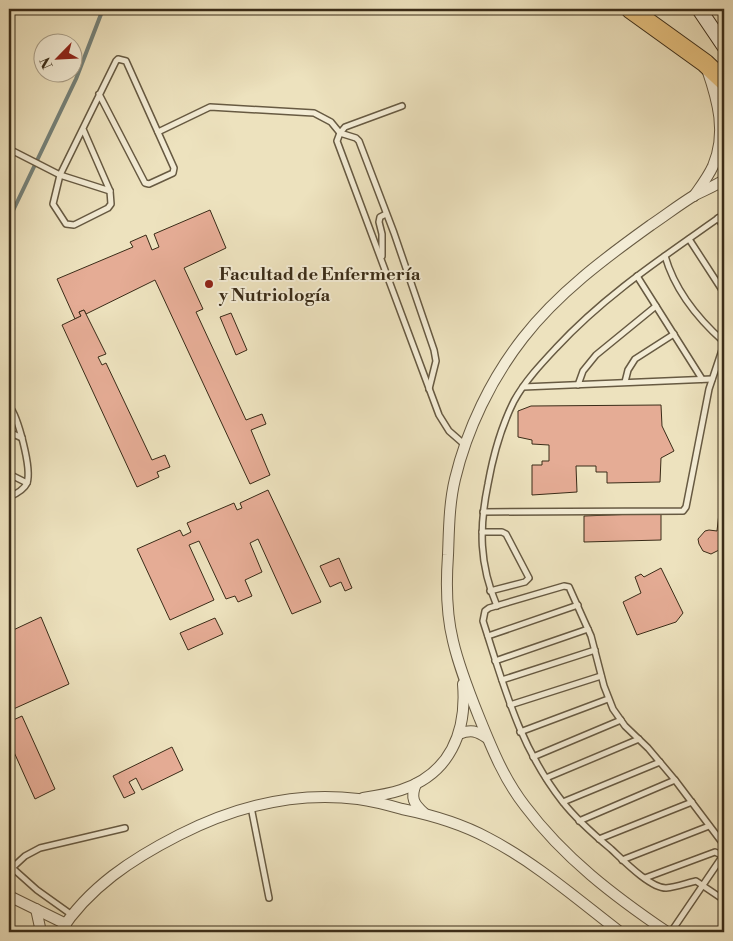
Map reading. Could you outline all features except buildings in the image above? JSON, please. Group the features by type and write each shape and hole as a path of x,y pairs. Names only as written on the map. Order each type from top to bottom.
{"highway":[{"path":"630,9 705,63 724,80"}],"main road":[{"path":"699,9 724,46"}],"street":[{"path":"694,196 713,167 721,132 718,106 705,63"},
{"path":"667,932 596,881 549,836 511,786 498,763 462,675 451,632 447,574 451,504 455,480 475,418 499,373 522,340 592,268 694,196 724,180"},
{"path":"359,799 394,792 416,784 437,769 452,750 459,734 463,707 462,675"},
{"path":"459,734 471,730 487,738"},
{"path":"416,784 412,795 413,800 425,814"},
{"path":"9,896 36,909 63,928 99,886 116,872 149,851 209,821 232,812 294,798 359,799 454,822 471,830 511,851 538,869 620,932"},
{"path":"36,909 41,932"}],"lane":[{"path":"83,128 110,191 111,204 110,207 69,226 53,204 60,175 98,94 116,61 123,59 126,61 174,171 147,184 143,181 98,94"},
{"path":"402,106 345,128 340,133 337,141 439,414 449,431 465,445"},
{"path":"158,132 210,108 314,113 331,122 340,133 356,138 386,214 434,350 436,361 429,389"},
{"path":"9,149 60,175 110,191"},
{"path":"382,262 382,234 379,222 380,217 386,214"},
{"path":"497,606 490,591 482,557 483,512 493,460 502,429 515,400 541,363 593,310 724,214"},
{"path":"718,218 724,228"},
{"path":"689,239 724,293"},
{"path":"483,512 683,512 686,507 712,379 724,342 705,324 683,295 673,280 665,256"},
{"path":"637,276 702,379"},
{"path":"578,385 583,370 596,355 656,306"},
{"path":"625,382 628,370 634,359 674,334"},
{"path":"523,387 712,379"},
{"path":"9,406 13,412 26,455 27,483 23,489 9,497"},
{"path":"9,432 22,438"},
{"path":"9,474 27,483"},
{"path":"482,532 502,532 506,534 529,578 525,582 490,591"},
{"path":"724,845 675,780 621,720 608,699 588,629 571,589 564,586 489,608 483,615 483,620 510,706 520,732 533,757 563,802 579,821 622,860 653,884 663,888 696,881 724,900"},
{"path":"488,636 578,605"},
{"path":"496,661 588,629"},
{"path":"502,680 595,650"},
{"path":"510,706 601,676"},
{"path":"520,732 608,699"},
{"path":"533,757 621,720"},
{"path":"546,778 639,739"},
{"path":"563,802 660,762"},
{"path":"579,821 675,780"},
{"path":"599,839 692,802"},
{"path":"251,807 269,898"},
{"path":"622,860 709,826"},
{"path":"73,915 37,890 10,866 40,848 125,828"},
{"path":"645,878 715,852 723,855 671,932"}],"waterway":[{"path":"9,219 76,79 103,9"}],"place":[{"name":"Facultad de Enfermería y Nutriología","path":"209,284"}]}
